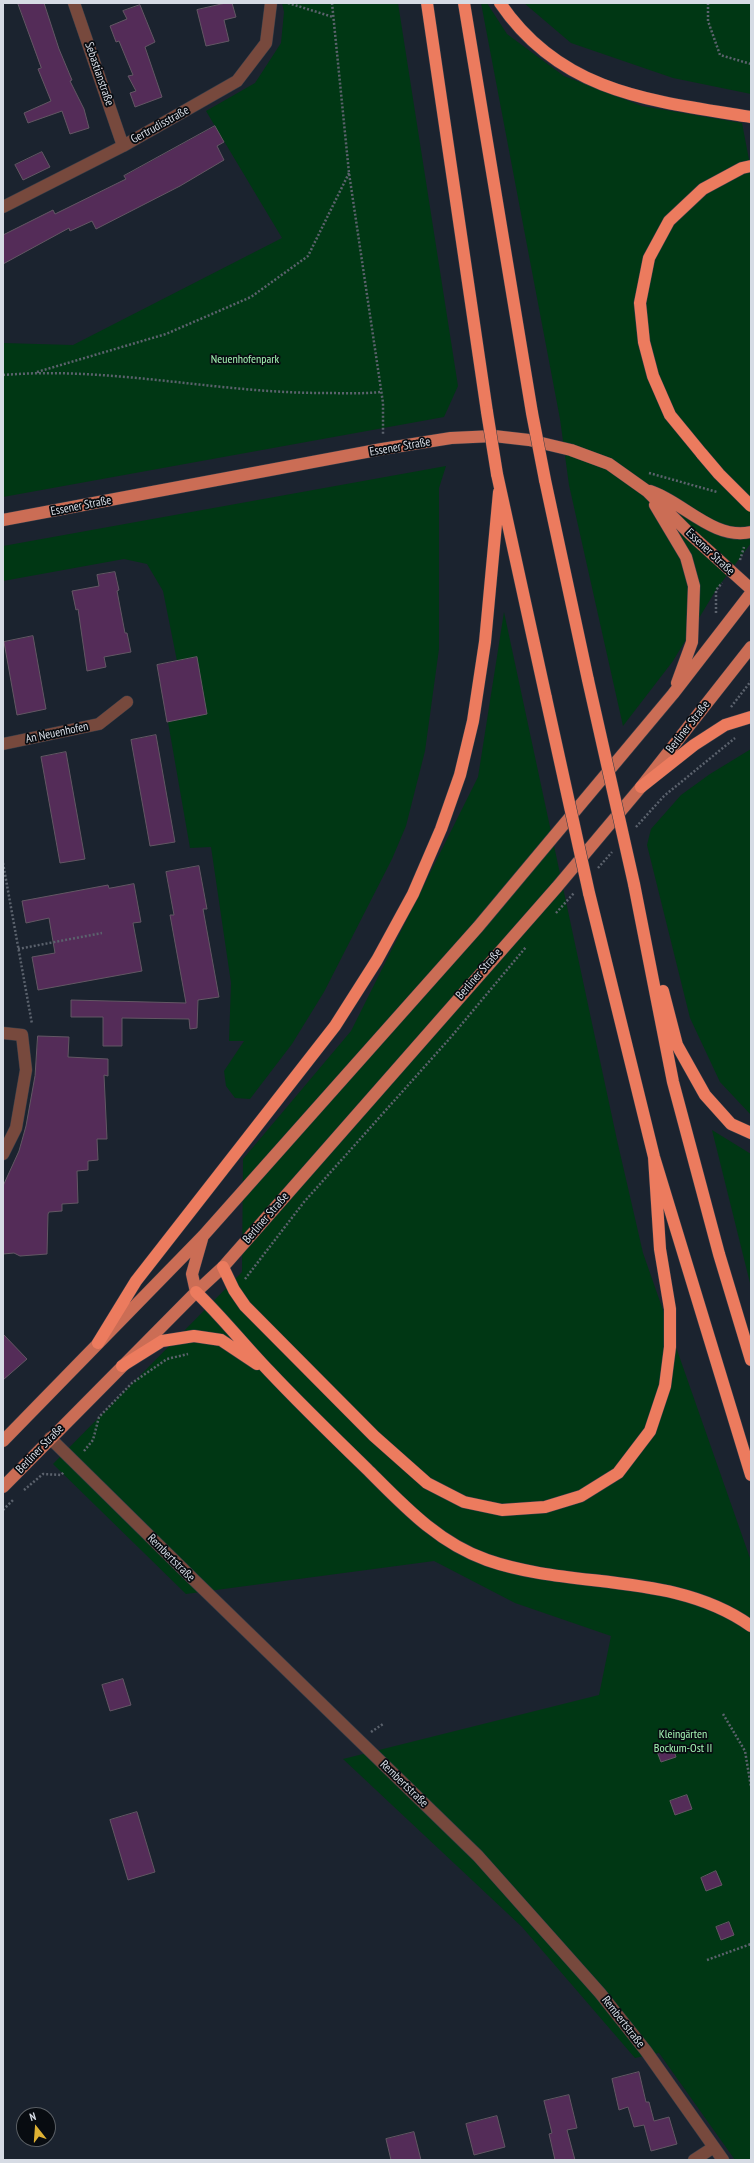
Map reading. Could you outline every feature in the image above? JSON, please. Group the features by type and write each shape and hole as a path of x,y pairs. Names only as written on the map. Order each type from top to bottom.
{"highway":[{"path":"427,3 499,492 546,698 584,890 654,1157 751,1476"},
{"path":"464,3 532,413 545,480 634,884 674,1082 719,1254 751,1360"},
{"path":"500,3 514,24 548,56 580,75 622,92 705,110 751,117"},
{"path":"751,166 742,168 703,188 669,221 648,258 640,303 644,342 653,376 670,414 719,474 751,506"},
{"path":"98,1343 136,1281 335,1026 377,960 413,894 440,829 460,775 473,721 485,642 499,492"},
{"path":"641,787 694,745 725,725 751,717"},
{"path":"634,884 677,1045 705,1095 731,1124 751,1133"},
{"path":"223,1267 234,1290 245,1306 374,1436 427,1483 464,1502 502,1510 546,1507 581,1496 618,1473 650,1431 665,1386 670,1348 670,1309 660,1249 654,1157"},
{"path":"196,1292 268,1371 427,1528 486,1560 523,1570 679,1593 723,1609 751,1626"},
{"path":"122,1366 162,1341 194,1336 222,1340 268,1371"}],"main road":[{"name":"Essener Straße","path":"3,520 451,438 494,436 508,437 529,440 571,450 609,464 647,490 690,534 751,589"},
{"path":"647,490 663,495 695,517 721,530 751,532"},
{"path":"647,490 686,557 694,586 692,642 673,694"},
{"path":"3,1441 203,1236 478,927 673,694 751,593"},
{"name":"Berliner Straße","path":"3,1487 196,1292 223,1267 557,887 641,787 751,647"},
{"path":"196,1292 192,1274 203,1236"}],"street":[{"name":"Sebastianstraße","path":"74,3 123,146"},
{"name":"Gertrudisstraße","path":"3,207 123,146 237,81 266,43 271,3"},
{"name":"An Neuenhofen","path":"3,744 99,724 127,702"},
{"path":"3,1033 22,1035 26,1070 16,1128 3,1154"},
{"name":"Rembertstraße","path":"50,1438 197,1584 478,1856 600,1993 646,2051 723,2160"},
{"path":"694,2160 714,2147"}],"path":[{"path":"288,3 333,17"},
{"path":"332,3 349,172 383,403 382,450"},
{"path":"708,3 708,22 720,55 751,64"},
{"path":"37,372 166,334 251,296 308,256 349,172"},
{"path":"3,375 37,372 132,377 293,393 381,392"},
{"path":"628,478 651,473 715,492 722,492"},
{"path":"632,831 664,796 740,735 731,706 751,681"},
{"path":"595,871 616,848"},
{"path":"3,863 33,1030"},
{"path":"553,917 584,890"},
{"path":"18,949 102,934"},
{"path":"234,1290 247,1277 304,1202 451,1037 527,946"},
{"path":"22,1491 43,1474 61,1475 93,1440 99,1417 132,1383 167,1359 191,1353 194,1336"},
{"path":"3,1510 18,1496"},
{"path":"723,1714 745,1751 751,1787"},
{"path":"707,1960 751,1944"}],"green space":[{"name":"Neuenhofenpark","path":"282,3 398,3 458,386 444,417 3,497 3,343 73,345 282,238 206,111 255,83 281,43 284,12"},
{"path":"481,3 487,3 507,34 564,76 642,106 742,123 751,170 751,543 716,590 673,661 623,726 569,485 560,419"},
{"path":"524,3 751,3 751,94 673,78 571,43"},
{"path":"446,466 439,488 439,649 425,751 406,826 392,859 324,992 292,1044 250,1099 235,1098 226,1086 224,1071 244,1041 229,1041 231,983 211,847 190,848 168,722 207,714 196,657 177,661 163,591 147,564 124,559 3,581 3,546"},
{"name":"Kleingärten Bockum-Ost II","path":"504,612 617,1140 643,1253 751,1561 751,2160 735,2160 659,2053 635,2058 522,1927 343,1759 599,1695 611,1636 515,1603 434,1561 186,1594 53,1464 242,1272 243,1159 351,1031 478,777"},
{"path":"751,749 751,1115 720,1082 690,1018 647,845 651,829 681,795 710,774"},
{"path":"712,1130 751,1154 751,1287"}],"building":[{"path":"18,3 44,3 59,49 72,80 70,81 84,109 89,128 70,134 62,111 28,123 24,113 51,101 38,69 41,68"},
{"path":"232,3 236,17 224,20 229,41 206,46 197,10"},
{"path":"140,5 155,42 145,47 162,97 135,107 130,93 136,91 128,76 133,75 119,41 116,42 110,26 127,19 123,11"},
{"path":"215,126 224,142 217,146 224,160 180,186 96,229 92,221 70,231 69,228 3,264 3,235 53,210 55,214 126,179 124,176"},
{"path":"42,152 50,167 23,180 15,165"},
{"path":"115,572 125,633 127,633 131,652 104,657 106,667 87,671 78,609 76,610 72,591 99,586 97,575"},
{"path":"33,636 46,709 17,715 4,642"},
{"path":"197,657 207,714 167,722 157,665"},
{"path":"156,735 175,842 150,846 131,740"},
{"path":"66,752 85,859 60,863 41,757"},
{"path":"199,866 207,909 203,909 219,997 198,1000 197,1028 190,1029 189,1019 122,1018 122,1046 103,1046 103,1017 71,1017 71,1000 186,1003 170,915 174,915 166,872"},
{"path":"134,884 141,922 133,923 142,971 38,990 32,957 55,953 49,918 26,923 22,901 108,885 109,888"},
{"path":"38,1036 69,1037 68,1057 108,1059 108,1076 104,1075 107,1139 97,1139 98,1160 88,1161 88,1170 77,1171 78,1203 62,1204 62,1211 49,1212 47,1254 20,1256 14,1253 3,1254 3,1186 19,1151 26,1126 35,1076"},
{"path":"3,1334 27,1359 3,1380"},
{"path":"123,1679 131,1705 110,1711 102,1685"},
{"path":"672,1744 676,1757 661,1762 656,1749"},
{"path":"687,1795 692,1809 675,1815 670,1801"},
{"path":"137,1812 155,1872 128,1880 110,1820"},
{"path":"716,1871 722,1885 706,1891 701,1878"},
{"path":"729,1922 734,1935 721,1940 716,1927"},
{"path":"639,2072 646,2102 649,2102 654,2121 669,2117 677,2144 651,2151 644,2125 634,2127 628,2107 619,2110 612,2079"},
{"path":"569,2095 577,2128 567,2130 575,2160 555,2160 549,2134 552,2133 544,2101"},
{"path":"497,2116 505,2147 474,2155 466,2124"},
{"path":"414,2132 421,2160 391,2160 386,2139"}]}
